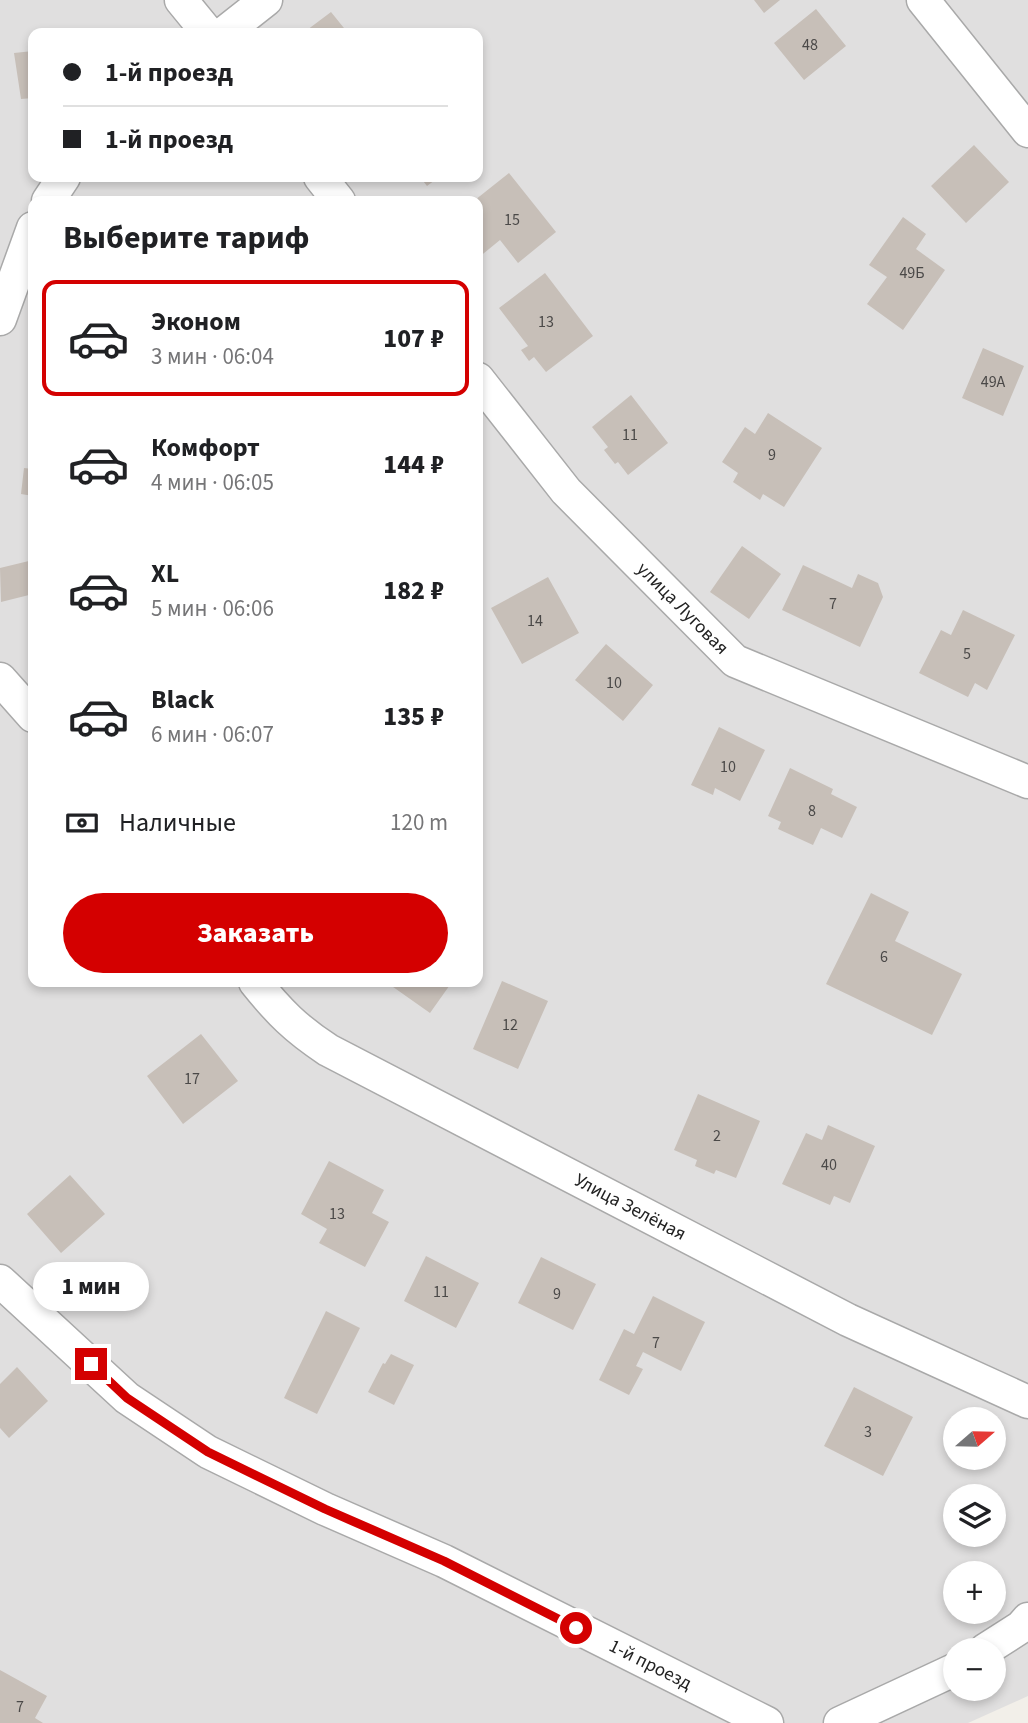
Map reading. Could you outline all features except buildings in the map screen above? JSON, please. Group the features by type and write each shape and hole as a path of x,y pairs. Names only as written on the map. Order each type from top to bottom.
{"street":[{"path":"181,0 204,28"},
{"path":"230,28 266,0"},
{"path":"923,0 1028,131"},
{"path":"324,182 335,196"},
{"path":"0,320 28,242"},
{"name":"улица Луговая","path":"483,385 566,491 735,661 1028,782"},
{"path":"0,679 28,710"},
{"name":"Улица Зелёная","path":"259,987 280,1014 328,1050 848,1320 1028,1402"},
{"name":"1-й проезд","path":"0,1281 127,1398 208,1452 325,1509 444,1561 767,1723"},
{"path":"1004,1638 1028,1619"},
{"path":"840,1723 943,1675"}],"shaded area":[{"path":"0,0 1028,0 1028,1696 968,1723 0,1723"}],"route":[{"path":"91,1364 127,1398 208,1452 325,1509 444,1561 576,1628"}]}
